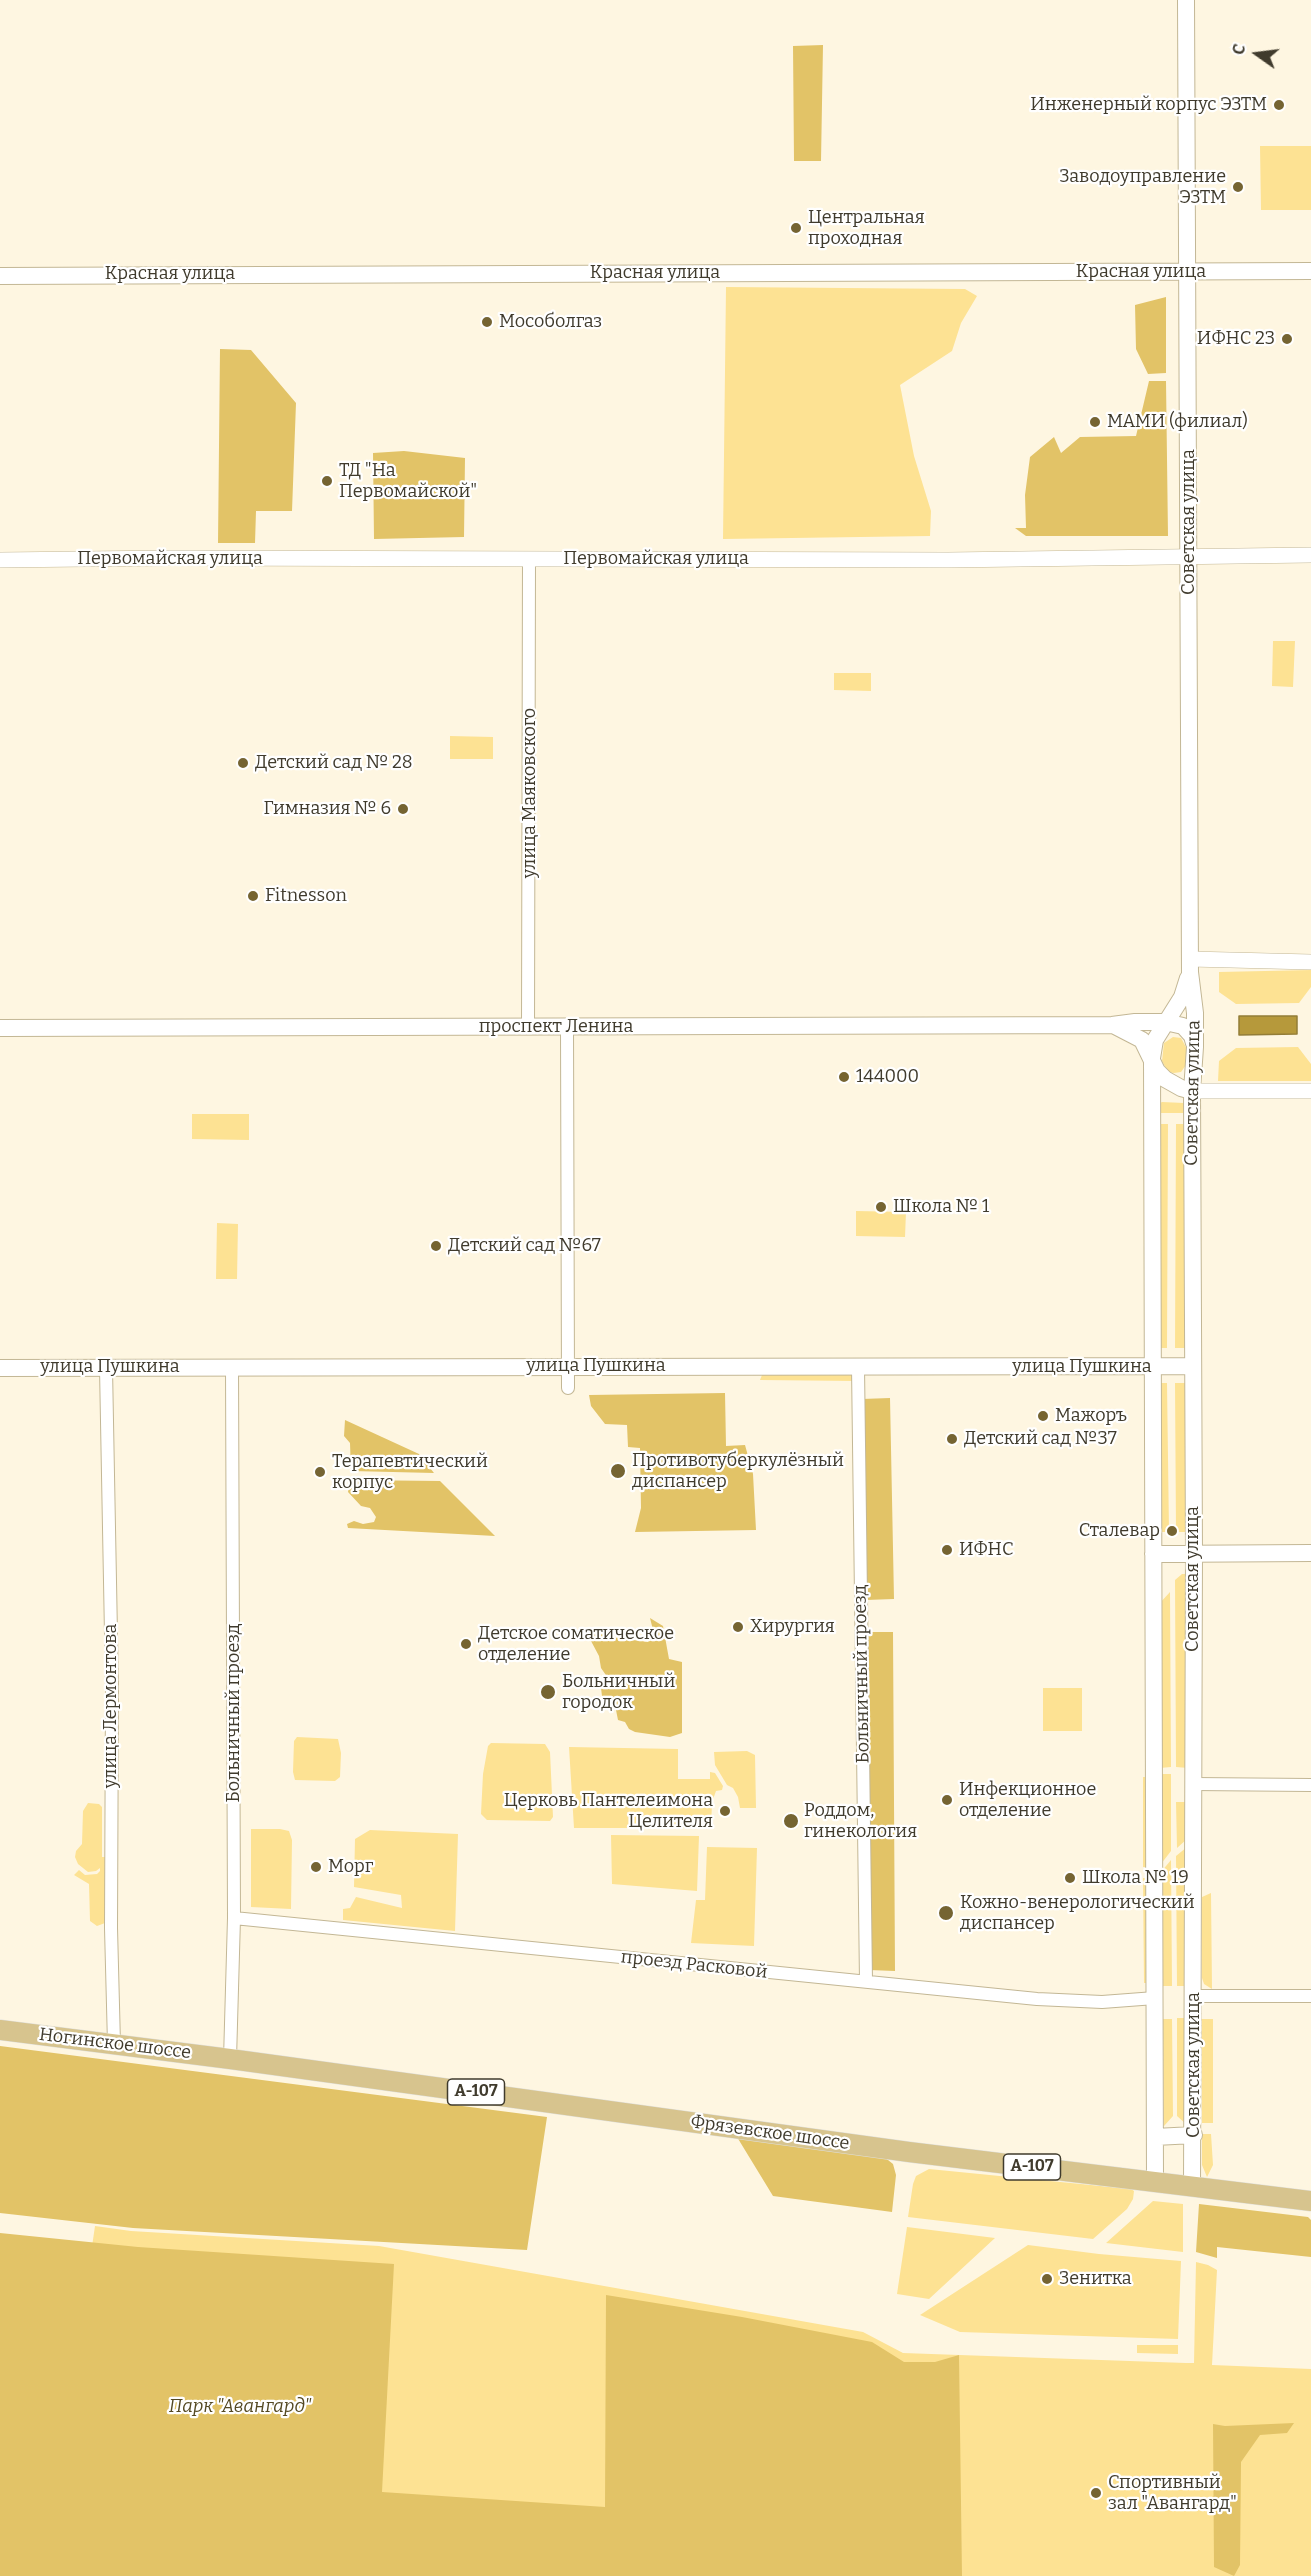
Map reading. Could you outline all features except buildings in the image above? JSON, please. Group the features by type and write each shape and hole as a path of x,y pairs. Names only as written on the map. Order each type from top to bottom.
{"highway":[{"name":"Ногинское шоссе","path":"0,2030 230,2059"},
{"name":"Фрязевское шоссе","path":"230,2059 909,2152 1311,2201"}],"main road":[{"name":"Советская улица","path":"1186,0 1190,965 1195,1013 1192,1091 1194,1553 1194,2135 1192,2186"},
{"name":"Красная улица","path":"0,276 1311,271"},
{"name":"Советская улица","path":"1165,1022 1182,997 1190,965"},
{"name":"проспект Ленина","path":"0,1028 1112,1025 1165,1022 1183,1026 1192,1036 1195,1047"},
{"path":"1155,2181 1152,1058 1155,1040 1165,1022"},
{"name":"проспект Ленина","path":"1112,1025 1142,1040 1157,1071 1165,1078"},
{"path":"1165,1078 1177,1080 1193,1071"},
{"path":"1165,1078 1181,1088 1192,1091"},
{"name":"улица Пушкина","path":"0,1368 1192,1366"},
{"path":"1153,1554 1311,1553"},
{"path":"1155,2137 1194,2135"}],"street":[{"name":"Первомайская улица","path":"0,560 529,558 948,560 1311,555"},
{"name":"улица Маяковского","path":"528,1027 529,558"},
{"path":"1190,965 1311,962"},
{"path":"567,1027 568,1388"},
{"path":"1192,1091 1311,1091"},
{"name":"Больничный проезд","path":"230,2059 234,1917 232,1367"},
{"name":"Больничный проезд","path":"858,1367 866,1981"},
{"name":"улица Лермонтова","path":"106,1368 112,1688 111,1928 114,2044"},
{"path":"1193,1784 1311,1785"},
{"name":"проезд Расковой","path":"234,1917 1072,2002 1155,1998"},
{"path":"1194,1996 1311,1996"}],"green space":[{"path":"823,45 821,161 794,161 793,46"},
{"path":"1260,146 1311,146 1311,210 1261,210"},
{"path":"726,287 965,289 977,296 961,323 952,351 900,385 914,456 931,511 930,536 723,539"},
{"path":"1166,297 1166,373 1148,374 1136,349 1135,305"},
{"path":"220,349 251,350 296,403 292,511 256,511 255,543 218,543"},
{"path":"1149,381 1166,381 1168,536 1026,536 1015,528 1026,528 1025,495 1030,457 1054,437 1061,453 1080,437 1136,436"},
{"path":"404,451 465,458 464,537 374,539 373,453"},
{"path":"1273,641 1295,641 1293,687 1272,686"},
{"path":"834,673 871,673 871,691 834,690"},
{"path":"450,736 493,737 493,759 450,759"},
{"path":"1311,970 1311,987 1299,1003 1236,1004 1219,992 1219,972"},
{"path":"1173,1037 1181,1038 1187,1049 1186,1065 1181,1072 1174,1073 1168,1072 1162,1061 1164,1043"},
{"path":"1298,1047 1311,1064 1311,1081 1218,1081 1219,1061 1236,1048"},
{"path":"1162,1102 1184,1103 1186,1113 1158,1113"},
{"path":"192,1114 249,1114 249,1140 192,1139"},
{"path":"1158,1124 1168,1124 1167,1348 1157,1348"},
{"path":"1176,1124 1186,1124 1185,1348 1175,1348"},
{"path":"856,1211 906,1212 905,1237 856,1236"},
{"path":"217,1223 238,1224 237,1279 216,1279"},
{"path":"762,1375 854,1375 856,1381 760,1380"},
{"path":"1157,1383 1167,1383 1169,1532 1158,1532"},
{"path":"1175,1383 1185,1383 1187,1532 1176,1532"},
{"path":"725,1393 726,1446 745,1445 753,1474 756,1530 635,1532 641,1508 640,1448 628,1447 627,1425 605,1424 591,1406 589,1395"},
{"path":"890,1398 894,1599 866,1600 862,1399"},
{"path":"345,1420 419,1454 434,1473 351,1471 350,1443 344,1436"},
{"path":"350,1480 440,1481 495,1536 348,1528 347,1524 354,1521 363,1524 374,1522 376,1517 370,1508 361,1506 348,1492"},
{"path":"1182,1574 1187,1574 1188,1768 1176,1767 1175,1580"},
{"path":"1170,1592 1171,1767 1160,1768 1159,1604"},
{"path":"650,1618 663,1626 669,1659 682,1662 682,1733 670,1737 635,1732 629,1729 625,1722 618,1720 615,1705 602,1696 601,1688 610,1688 610,1681 601,1668 599,1656 591,1641 592,1630 603,1628 610,1637 648,1642 654,1634"},
{"path":"866,1632 893,1632 895,1971 869,1970"},
{"path":"1043,1688 1082,1688 1082,1731 1043,1731"},
{"path":"297,1737 338,1739 341,1753 340,1777 335,1781 295,1780 294,1741"},
{"path":"491,1743 545,1744 550,1752 553,1817 550,1821 487,1820 481,1814 483,1774 488,1746"},
{"path":"569,1747 678,1749 678,1779 710,1779 710,1772 715,1773 723,1786 722,1790 716,1791 712,1802 711,1828 574,1828"},
{"path":"747,1751 755,1755 756,1808 740,1808 733,1788 727,1785 715,1765 714,1752"},
{"path":"1160,1774 1171,1774 1171,1851 1161,1864"},
{"path":"1143,1777 1146,1777 1146,1867 1143,1867"},
{"path":"1176,1802 1187,1802 1187,1839 1177,1848"},
{"path":"88,1803 99,1804 102,1807 102,1857 108,1857 105,1923 97,1926 90,1921 89,1884 74,1875 79,1870 85,1875 97,1874 100,1871 100,1868 88,1872 78,1864 75,1857 76,1851 82,1844 83,1811"},
{"path":"251,1829 289,1831 292,1840 291,1909 251,1907"},
{"path":"370,1830 458,1834 455,1931 343,1920 343,1909 350,1908 356,1897 402,1908 401,1895 354,1887 355,1839"},
{"path":"611,1835 699,1836 697,1891 612,1884"},
{"path":"707,1847 757,1848 754,1946 691,1943 696,1900 705,1900"},
{"path":"1187,1847 1187,1986 1177,1986 1176,1856"},
{"path":"1171,1860 1172,1986 1163,1986 1161,1872"},
{"path":"1143,1878 1146,1878 1147,1983 1144,1983"},
{"path":"1211,1893 1212,1989 1204,1984 1202,1978 1202,1897"},
{"path":"1177,2018 1187,2018 1187,2125 1177,2116"},
{"path":"1163,2019 1172,2019 1173,2116 1164,2126"},
{"path":"1202,2019 1213,2019 1213,2123 1202,2123"},
{"path":"0,2046 547,2117 527,2250 133,2228 0,2213"},
{"path":"1202,2134 1211,2134 1213,2165 1207,2177 1202,2165"},
{"path":"737,2137 883,2156 893,2164 896,2175 892,2212 773,2196"},
{"path":"929,2169 1131,2189 1134,2191 1133,2199 1127,2209 1093,2239 908,2217 916,2176"},
{"path":"1153,2201 1183,2204 1183,2252 1106,2243"},
{"path":"1199,2204 1308,2217 1311,2220 1311,2257 1217,2247 1217,2258 1196,2252"},
{"name":"Парк \"Авангард\"","path":"95,2226 131,2231 379,2246 863,2332 903,2353 1186,2363 1194,2363 1196,2262 1208,2265 1217,2270 1212,2365 1311,2369 1311,2576 44,2576"},
{"path":"907,2227 995,2238 929,2299 897,2294"},
{"name":"Парк \"Авангард\"","path":"0,2233 138,2247 394,2264 382,2492 605,2507 606,2295 742,2317 872,2342 904,2362 935,2362 959,2355 962,2576 0,2576"},
{"path":"1028,2245 1181,2261 1178,2339 960,2332 920,2315"},
{"path":"1137,2345 1178,2345 1178,2354 1137,2353"},
{"path":"1294,2423 1287,2433 1260,2435 1241,2462 1240,2565 1234,2576 1214,2567 1213,2424 1225,2426"}],"shaded area":[{"path":"1239,1016 1297,1016 1297,1034 1239,1035"}],"place":[{"name":"Инженерный корпус ЭЗТМ","path":"1279,105"},
{"name":"Заводоуправление ЭЗТМ","path":"1238,187"},
{"name":"Центральная проходная","path":"796,228"},
{"name":"Мособолгаз","path":"487,322"},
{"name":"ИФНС 23","path":"1287,339"},
{"name":"МАМИ (филиал)","path":"1095,422"},
{"name":"ТД \"На Первомайской\"","path":"327,481"},
{"name":"Детский сад № 28","path":"243,763"},
{"name":"Гимназия № 6","path":"403,809"},
{"name":"Fitnesson","path":"253,896"},
{"name":"144000","path":"844,1077"},
{"name":"Школа № 1","path":"881,1207"},
{"name":"Детский сад №67","path":"436,1246"},
{"name":"Мажоръ","path":"1043,1416"},
{"name":"Детский сад №37","path":"952,1439"},
{"name":"Противотуберкулёзный диспансер","path":"618,1471"},
{"name":"Терапевтический корпус","path":"320,1472"},
{"name":"Сталевар","path":"1172,1531"},
{"name":"ИФНС","path":"947,1550"},
{"name":"Хирургия","path":"738,1627"},
{"name":"Детское соматическое отделение","path":"466,1644"},
{"name":"Больничный городок","path":"548,1692"},
{"name":"Инфекционное отделение","path":"947,1800"},
{"name":"Церковь Пантелеимона Целителя","path":"725,1811"},
{"name":"Роддом, гинекология","path":"791,1821"},
{"name":"Морг","path":"316,1867"},
{"name":"Школа № 19","path":"1070,1878"},
{"name":"Кожно-венерологический диспансер","path":"946,1913"},
{"name":"Зенитка","path":"1047,2279"},
{"name":"Спортивный зал \"Авангард\"","path":"1096,2493"}]}
